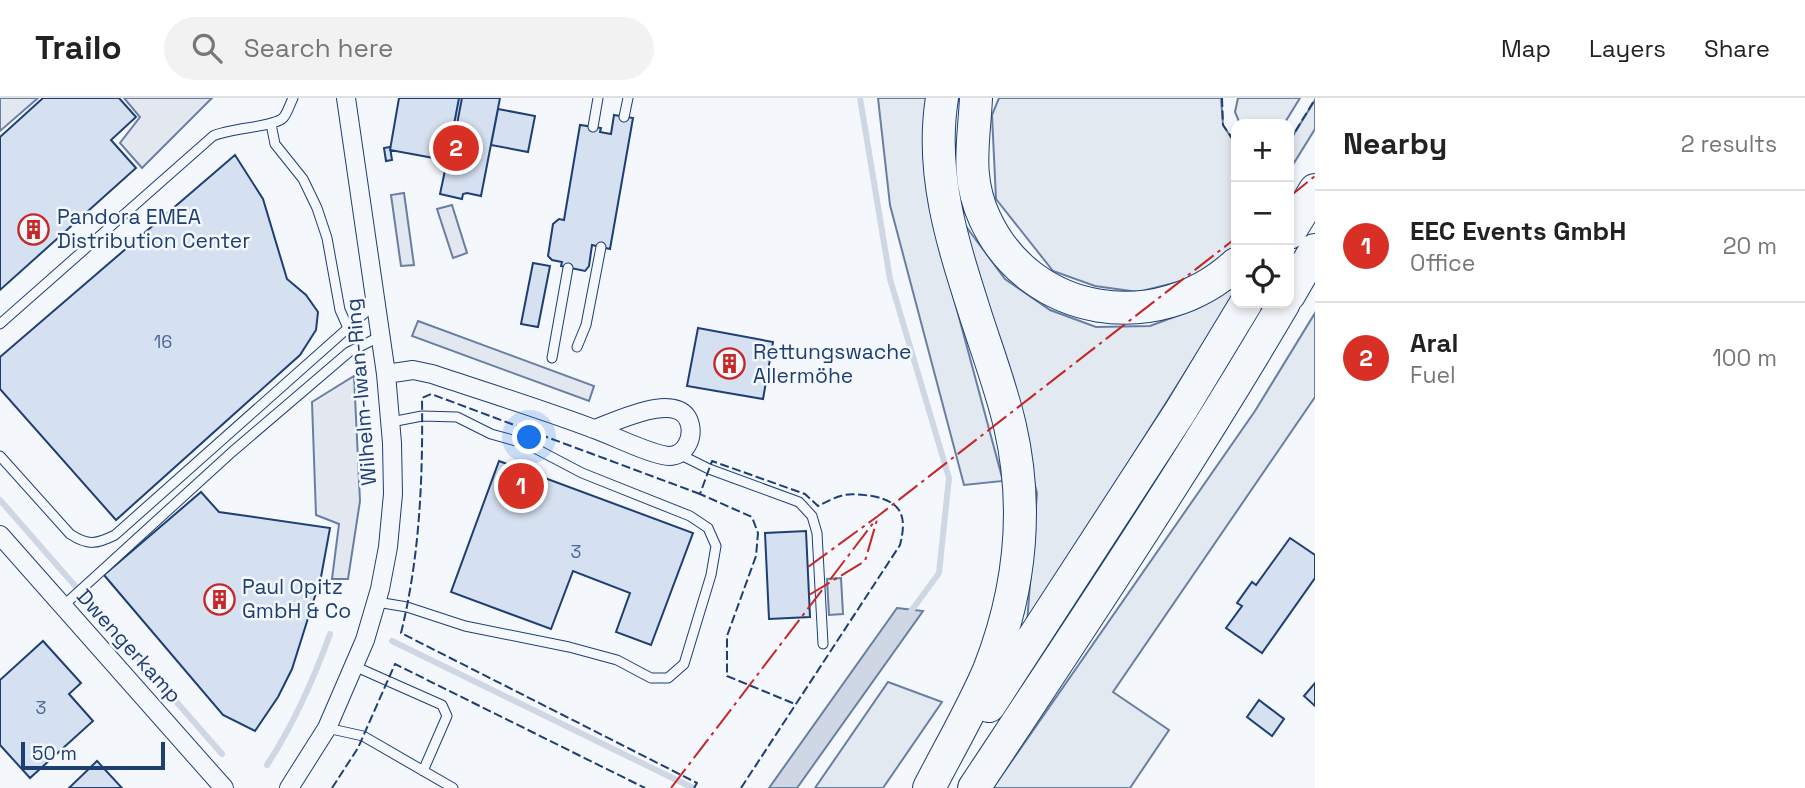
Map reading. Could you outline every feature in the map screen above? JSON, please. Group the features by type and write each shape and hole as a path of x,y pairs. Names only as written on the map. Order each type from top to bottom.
{"highway":[{"path":"929,788 988,671 1001,635 1017,569 1021,527 1020,495 1010,425 950,230 943,195 939,134 942,98"},
{"path":"977,100 972,154 980,205 995,237 1006,252 1016,264 1042,284 1093,305 1142,308 1186,297 1217,280 1231,268"},
{"path":"1294,203 1315,180"},
{"path":"1294,225 1315,190"},
{"path":"1294,286 1315,250"},
{"path":"935,788 1172,423 1243,308"},
{"path":"974,788 1166,498 1281,308"}],"street":[{"name":"Wilhelm-Iwan-Ring","path":"289,788 327,728 365,640 377,602 388,547 393,494 391,422 386,374 346,98"},
{"path":"386,374 413,370 432,374 666,456 679,454 688,443 691,429 687,416 677,409 663,407 595,429"},
{"name":"Dwengerkamp","path":"0,535 68,601 225,788"}],"lane":[{"path":"0,324 213,136 225,130 271,124 283,118 293,98"},
{"path":"593,127 598,98"},
{"path":"624,117 628,98"},
{"path":"271,124 275,144 303,179 317,208 327,238 340,310 348,328"},
{"path":"578,346 586,325 601,247"},
{"path":"552,358 568,268"},
{"path":"0,456 70,534 81,542 96,544 115,535 376,303"},
{"path":"68,601 232,452 349,352 381,336"},
{"path":"377,602 407,607 465,626 569,647 617,660 650,678 668,678 684,664 711,575 716,546 708,528 690,516 582,474 527,444 491,434 457,416 422,416 391,422"},
{"path":"679,454 709,469 799,502 808,510 817,533 823,644"},
{"path":"354,666 442,705 447,716 423,771"},
{"path":"327,728 363,736 453,788"}],"shaded area":[{"path":"0,98 38,98 0,131"},
{"path":"124,98 212,98 142,168 120,143 140,117"},
{"path":"878,98 932,98 935,228 1003,481 964,485 890,205"},
{"path":"999,98 1221,98 1223,125 1231,137 1231,250 1190,279 1138,292 1095,286 1053,271 996,199 992,115"},
{"path":"1238,98 1300,98 1287,119 1238,119 1235,112"},
{"path":"1315,100 1315,129 1294,163 1294,134"},
{"path":"404,193 414,265 401,266 391,195"},
{"path":"452,205 467,253 453,258 437,209"},
{"path":"965,225 1005,279 1050,310 1096,327 1150,326 1198,308 1231,288 1231,300 1027,623 1037,493"},
{"path":"1315,313 1315,397 1113,692 1169,730 1130,788 993,788 1255,411"},
{"path":"418,321 594,386 589,401 412,336"},
{"path":"354,376 360,501 348,579 332,579 339,524 316,515 312,402"},
{"path":"841,578 843,614 829,615 827,579"},
{"path":"897,608 923,611 797,788 769,788"},
{"path":"888,682 942,702 883,788 815,788"}],"building":[{"name":"Pandora EMEA Distribution Center","path":"43,98 119,98 136,117 111,140 136,168 0,290 0,137"},
{"path":"399,98 462,98 450,161 390,150"},
{"path":"459,98 500,98 481,196 467,193 463,194 462,199 440,194 455,138 455,135 452,135"},
{"path":"498,109 535,116 528,152 491,145"},
{"path":"614,115 633,118 610,249 592,245 589,266 585,271 561,266 562,262 552,260 548,256 553,224 559,219 564,220 580,125 601,128 600,132 611,134"},
{"path":"390,147 392,160 386,161 384,148"},
{"path":"235,155 263,199 287,279 306,295 318,312 316,330 300,355 116,520 0,389 0,357"},
{"path":"533,263 550,266 538,327 521,324"},
{"name":"Rettungswache Allermöhe","path":"698,328 773,342 763,399 687,386"},
{"path":"499,461 693,533 651,645 616,632 630,593 573,571 551,629 451,592"},
{"name":"Paul Opitz GmbH & Co","path":"201,492 219,512 330,528 321,577 292,669 278,697 255,731 223,715 104,575"},
{"path":"806,531 810,617 769,619 765,533"},
{"path":"1290,538 1315,555 1315,578 1262,653 1226,628 1242,606 1237,603 1252,582 1256,585"},
{"path":"43,641 81,683 69,694 93,721 30,778 0,745 0,680"},
{"path":"1315,683 1315,706 1304,696"},
{"path":"1259,700 1284,719 1272,736 1247,717"},
{"path":"97,761 122,788 69,788"}],"waterway":[{"path":"860,98 890,279 949,478 939,573 909,614"},
{"path":"0,500 222,754"},
{"path":"267,765 302,702 330,634"},
{"path":"392,641 693,788"}],"fence":[{"path":"1222,98 1223,125 1231,137"},
{"path":"1294,134 1315,99"},
{"path":"694,788 697,783 401,633 419,516 422,398 431,394 700,494"},
{"path":"741,788 900,545 903,526 900,512 890,502 882,499 847,494 818,506 805,494 712,461 700,494 752,517 758,533 756,556 727,636 727,676 795,704"},
{"path":"332,788 358,748 395,664 645,788"}],"power":[{"path":"1294,193 1315,176"},
{"path":"808,567 878,516 1231,242"},
{"path":"809,595 865,561 877,520"},
{"path":"671,788 874,522"}],"place":[{"name":"Aral","path":"456,148"},
{"name":"Pandora EMEA Distribution Center","path":"34,229"},
{"name":"Rettungswache Allermöhe","path":"730,364"},
{"name":"EEC Events GmbH","path":"521,486"},
{"name":"Paul Opitz GmbH & Co","path":"219,599"}]}
